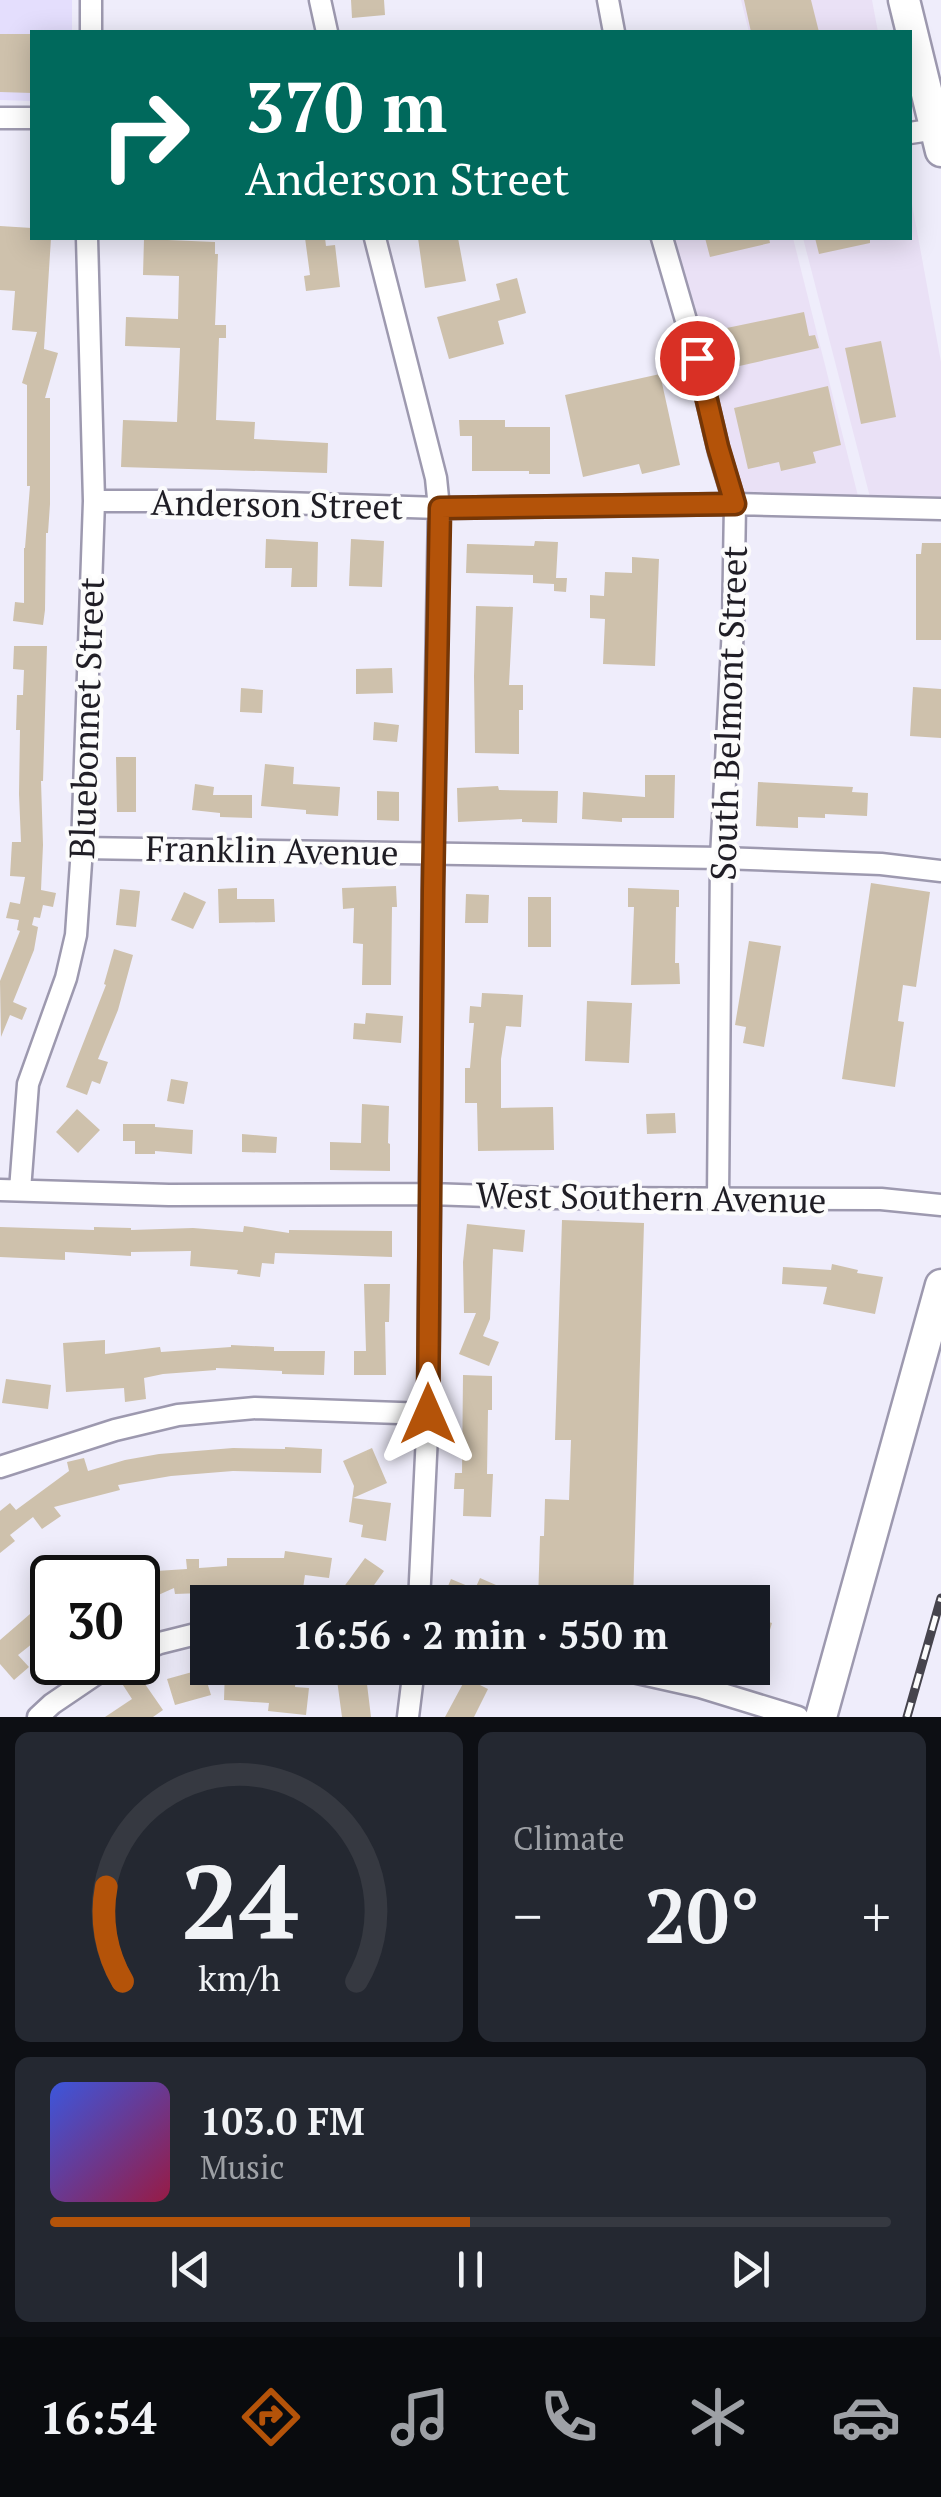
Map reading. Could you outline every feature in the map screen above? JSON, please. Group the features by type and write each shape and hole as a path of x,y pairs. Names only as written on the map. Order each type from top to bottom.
{"main road":[{"path":"904,0 909,30"},
{"path":"912,44 929,138"},
{"path":"820,1717 941,1285"}],"street":[{"path":"91,0 91,30"},
{"path":"320,0 327,30"},
{"path":"608,0 614,30"},
{"path":"0,118 30,118"},
{"name":"Bluebonnet Street","path":"10,1190 28,1084 66,978 76,936 94,502 88,240"},
{"path":"376,240 436,478 440,508 428,1414 420,1585"},
{"name":"South Belmont Street","path":"663,240 735,504 721,858 718,1199"},
{"name":"Anderson Street","path":"94,502 226,501 440,508 735,504 941,509"},
{"name":"Franklin Avenue","path":"82,848 721,858 881,864 941,871"},
{"name":"West Southern Avenue","path":"10,1190 169,1195 881,1199 941,1205"},
{"path":"1,1465 178,1415 255,1408 428,1414"},
{"path":"160,1643 190,1636"},
{"path":"51,1713 86,1685"},
{"path":"408,1717 412,1685"},
{"path":"687,1685 798,1717"}],"shaded area":[{"path":"0,0 72,0 72,30 30,30 30,101 0,100"},
{"path":"741,0 872,0 878,30 748,30"},
{"path":"912,204 941,362 941,500 871,501 804,240 912,240"},
{"path":"672,240 794,240 859,500 741,494"}],"building":[{"path":"351,0 384,0 385,15 352,18"},
{"path":"744,0 811,0 818,30 751,30"},
{"path":"0,34 30,34 30,93 0,92"},
{"path":"0,226 30,228 30,240 51,240 44,349 58,353 45,398 50,398 50,504 43,625 13,621 15,602 24,603 30,486 27,385 22,383 37,332 12,330 15,291 0,290"},
{"path":"144,240 215,242 215,325 226,325 226,338 219,338 216,420 255,422 254,439 328,443 327,473 121,467 123,420 177,422 180,348 125,346 126,317 178,319 179,276 143,275"},
{"path":"305,240 325,240 326,246 335,245 340,287 306,291 304,276 310,275"},
{"path":"418,240 458,240 466,281 425,288"},
{"path":"706,240 769,240 770,243 710,257"},
{"path":"816,240 870,240 870,243 819,254"},
{"path":"517,278 526,313 498,321 504,344 449,359 437,317 500,300 496,284"},
{"path":"804,312 809,336 815,335 819,348 726,369 717,330"},
{"path":"881,341 896,417 861,424 845,348"},
{"path":"660,374 680,465 642,474 639,464 583,477 565,395"},
{"path":"828,386 841,445 813,452 816,463 781,471 779,462 748,469 734,408"},
{"path":"459,420 505,420 505,427 550,427 550,474 472,471 472,436 460,436"},
{"path":"266,539 318,542 317,587 291,587 292,568 265,568"},
{"path":"351,539 384,541 382,587 349,586"},
{"path":"535,541 558,542 556,578 567,578 566,592 554,591 554,584 533,583 533,575 466,573 467,544 534,546"},
{"path":"922,543 941,543 941,640 916,640 916,554 921,554"},
{"path":"632,557 659,559 655,666 603,664 605,619 590,618 590,595 604,596 605,572 632,573"},
{"path":"476,606 513,607 509,685 523,685 519,754 475,753"},
{"path":"14,646 47,646 41,890 56,893 53,907 43,905 40,918 34,917 32,925 38,927 34,950 13,1002 27,1008 22,1020 10,1015 1,1037 0,981 20,931 19,920 6,918 10,902 20,904 25,877 10,876 12,842 21,842 20,730 16,730 17,695 23,695 24,670 13,669"},
{"path":"392,668 393,693 356,694 356,669"},
{"path":"913,687 941,689 941,738 910,736"},
{"path":"241,688 263,690 262,713 240,712"},
{"path":"374,722 399,725 397,742 373,740"},
{"path":"116,757 136,757 136,812 117,812"},
{"path":"265,764 294,767 293,784 340,787 338,816 261,806"},
{"path":"645,775 675,775 674,818 622,818 622,822 582,819 583,792 645,797"},
{"path":"758,782 853,787 852,792 868,793 867,816 798,817 798,828 756,826"},
{"path":"195,784 214,787 213,795 252,795 252,818 220,817 220,813 192,810"},
{"path":"498,786 499,790 558,791 557,823 522,819 458,822 457,788"},
{"path":"377,791 399,792 399,821 377,820"},
{"path":"871,883 930,892 916,987 903,985 898,1021 904,1022 895,1087 842,1079"},
{"path":"396,886 391,985 362,985 363,944 353,943 354,908 343,909 342,888"},
{"path":"237,888 237,899 274,899 275,922 219,923 218,889"},
{"path":"628,888 679,890 675,963 679,963 680,984 631,985 634,907 628,907"},
{"path":"120,889 140,891 136,927 116,925"},
{"path":"184,892 206,902 193,929 171,920"},
{"path":"466,894 489,895 488,923 465,923"},
{"path":"528,897 551,897 551,947 528,947"},
{"path":"749,941 781,946 764,1047 743,1043 746,1027 735,1025"},
{"path":"114,949 133,955 118,1010 98,1059 108,1062 100,1084 92,1081 87,1095 66,1087 106,985"},
{"path":"482,993 523,995 521,1027 506,1026 501,1108 553,1107 554,1150 478,1151 477,1103 465,1103 465,1068 470,1068 474,1023 469,1023 470,1006 481,1007"},
{"path":"587,1001 632,1003 629,1063 585,1061"},
{"path":"366,1013 403,1016 401,1043 353,1039 354,1023 365,1024"},
{"path":"171,1079 188,1082 184,1104 167,1101"},
{"path":"362,1104 389,1106 390,1171 330,1170 330,1142 361,1143"},
{"path":"77,1109 100,1130 78,1153 56,1132"},
{"path":"675,1113 676,1133 647,1134 646,1114"},
{"path":"123,1124 193,1130 192,1154 135,1154 135,1141 123,1141"},
{"path":"242,1134 277,1137 276,1153 242,1152"},
{"path":"562,1220 644,1223 633,1585 539,1585 545,1499 569,1500 571,1440 555,1440"},
{"path":"467,1224 525,1230 523,1252 493,1249 490,1319 483,1336 499,1342 489,1366 459,1354 476,1313 464,1313"},
{"path":"244,1226 289,1233 392,1231 392,1257 275,1253 274,1264 262,1263 260,1277 237,1274 238,1270 190,1266 191,1251 131,1252 131,1256 65,1252 65,1260 0,1257 0,1227 243,1232"},
{"path":"832,1264 883,1277 875,1314 823,1304 827,1287 782,1284 783,1267 831,1270"},
{"path":"364,1284 390,1284 389,1322 385,1322 386,1375 354,1375 354,1351 366,1351"},
{"path":"105,1340 105,1354 160,1347 161,1352 231,1345 274,1347 274,1351 325,1351 324,1375 216,1368 144,1378 146,1399 125,1402 124,1388 66,1392 63,1343"},
{"path":"463,1375 492,1376 487,1474 493,1474 491,1517 463,1516 464,1489 454,1489 455,1473 462,1473"},
{"path":"6,1379 51,1385 48,1409 2,1403"},
{"path":"285,1447 322,1449 321,1473 233,1471 118,1485 120,1490 54,1507 61,1516 42,1529 33,1517 10,1535 15,1541 0,1553 0,1511 10,1503 16,1510 69,1471 67,1462 84,1458 88,1471 159,1454"},
{"path":"372,1448 387,1483 353,1498 391,1503 386,1541 361,1537 363,1525 349,1522 354,1486 343,1461"},
{"path":"285,1551 332,1558 329,1578 305,1575 304,1585 190,1585 190,1593 175,1594 174,1588 160,1594 160,1571 187,1569 186,1559 199,1559 199,1568 227,1566 227,1558 284,1558"},
{"path":"365,1558 384,1571 374,1585 345,1585"},
{"path":"480,1578 496,1585 477,1585"},
{"path":"30,1614 30,1645 18,1655 29,1667 14,1680 0,1664 0,1640"},
{"path":"190,1673 190,1685 208,1685 211,1695 175,1705 167,1679"},
{"path":"123,1685 146,1685 163,1710 153,1717 105,1717 132,1699"},
{"path":"224,1685 309,1688 306,1715 268,1711 269,1703 224,1700"},
{"path":"338,1685 367,1685 371,1717 342,1717"},
{"path":"462,1685 488,1689 474,1717 445,1717"}],"railway":[{"path":"907,1717 941,1598"}],"route":[{"path":"428,1414 440,508 735,504 697,358"}]}
